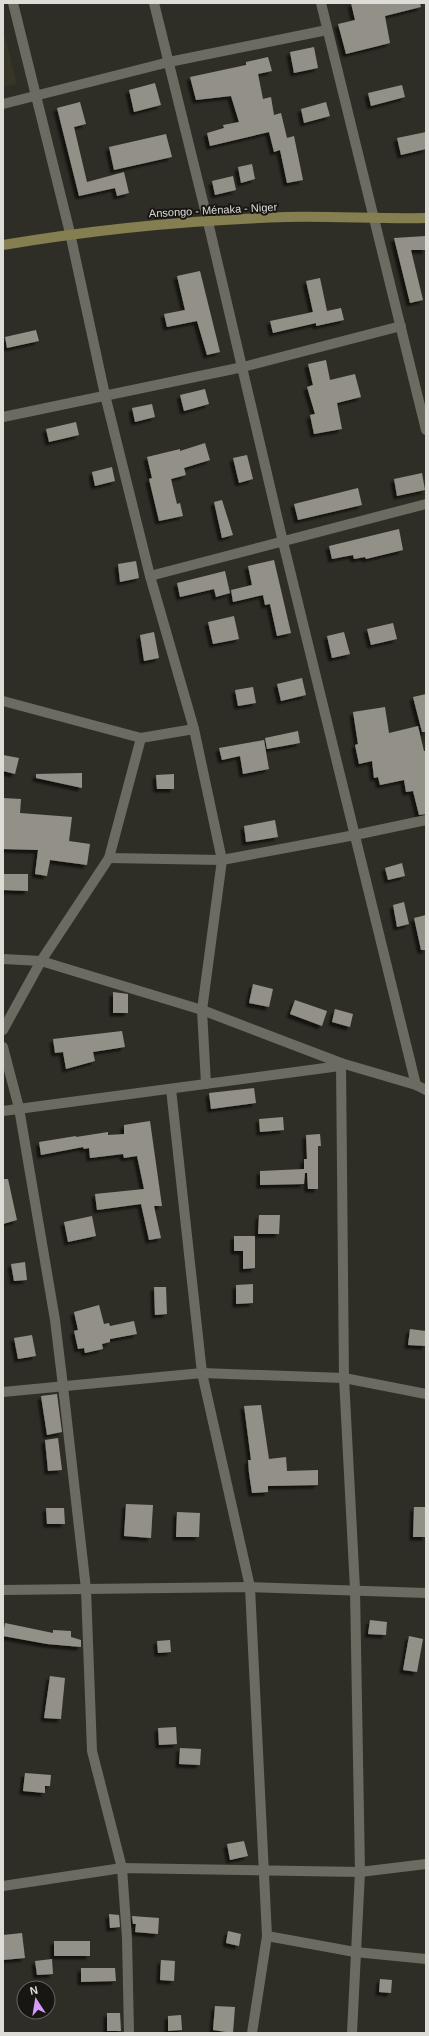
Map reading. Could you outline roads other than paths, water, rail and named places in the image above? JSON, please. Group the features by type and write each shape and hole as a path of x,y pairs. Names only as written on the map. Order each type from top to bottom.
{"main road":[{"name":"Ansongo - Ménaka - Niger","path":"3,245 70,233 125,227 287,217 374,219 426,218"}],"street":[{"path":"13,3 70,233 105,395 150,576 194,729 222,860 202,1010 206,1084"},
{"path":"154,3 243,367 283,542 416,1085"},
{"path":"321,3 426,430"},
{"path":"3,104 169,62 327,30"},
{"path":"3,417 243,367 401,326"},
{"path":"150,576 426,504"},
{"path":"3,701 141,738 194,729"},
{"path":"3,1030 41,961 109,858 141,738"},
{"path":"109,858 222,860 426,820"},
{"path":"3,959 41,961 202,1010 341,1064 416,1085 426,1090"},
{"path":"3,1047 18,1108 55,1320 86,1589 92,1750 122,1868 127,1938 129,2033"},
{"path":"3,1110 171,1089 341,1064"},
{"path":"341,1064 344,1378 355,1589 360,1872 352,2033"},
{"path":"171,1089 202,1373 250,1587 265,1870 267,1936 252,2033"},
{"path":"3,1392 202,1373 344,1378 426,1394"},
{"path":"3,1590 250,1587 355,1589 426,1593"},
{"path":"3,1886 122,1868 360,1872 426,1864"},
{"path":"267,1936 356,1952 426,1959"}]}
